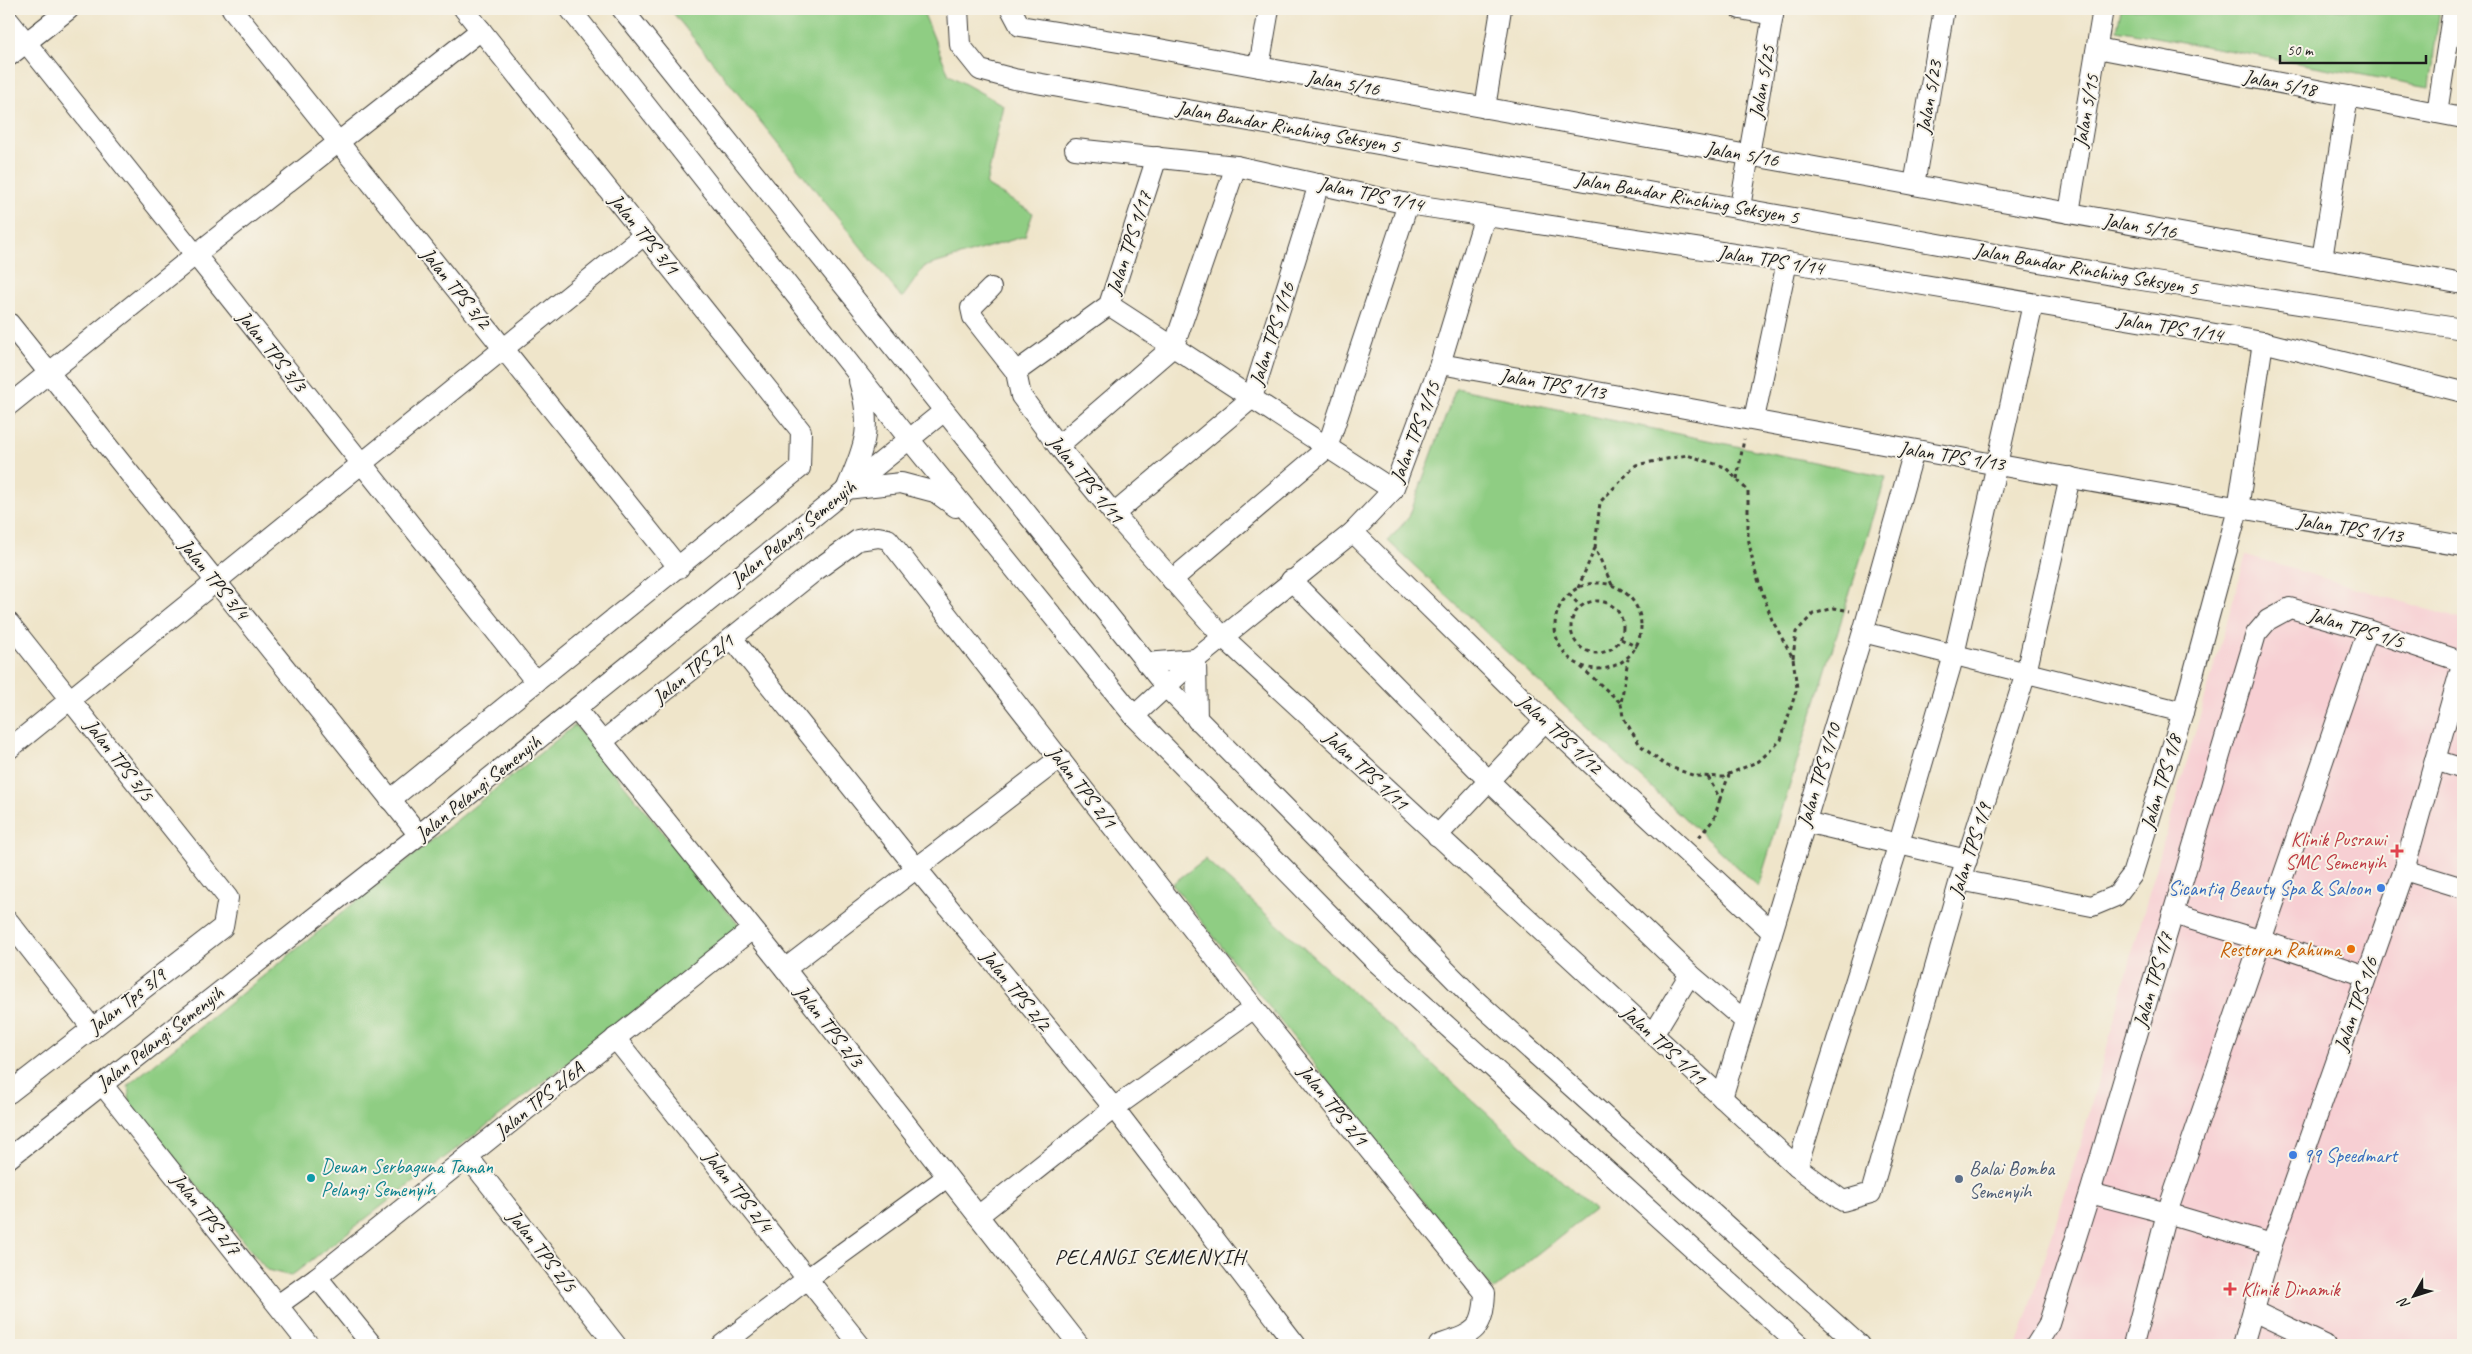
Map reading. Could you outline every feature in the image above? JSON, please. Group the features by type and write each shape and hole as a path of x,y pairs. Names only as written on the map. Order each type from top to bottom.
{"street":[{"path":"9,56 70,9"},
{"name":"Jalan TPS 3/2","path":"232,9 679,568"},
{"name":"Jalan TPS 3/1","path":"464,9 801,431 800,468 679,568"},
{"path":"570,9 909,439 982,526 1134,716 1373,959 1799,1345"},
{"path":"622,9 1166,687 1472,997 1859,1345"},
{"name":"Jalan Bandar Rinching Seksyen 5","path":"958,9 960,45 980,70 1006,77 2135,279 2463,329"},
{"name":"Jalan 5/16","path":"1011,9 1020,26 2463,284"},
{"path":"1259,68 1269,9"},
{"path":"1485,108 1500,9"},
{"path":"1740,9 1774,12"},
{"name":"Jalan 5/23","path":"1914,185 1944,9"},
{"name":"Jalan 5/15","path":"2069,213 2103,9"},
{"path":"2437,113 2454,9"},
{"name":"Jalan 5/25","path":"1740,207 1774,12"},
{"name":"Jalan TPS 3/3","path":"9,21 536,682"},
{"path":"9,405 195,255 481,30"},
{"name":"Jalan 5/18","path":"2097,48 2463,118"},
{"path":"2322,259 2348,96"},
{"name":"Jalan TPS 1/14","path":"1075,149 1236,166 1408,204 1787,262 2264,342 2463,392"},
{"name":"Jalan TPS 1/17","path":"1016,372 1109,305 1157,157"},
{"path":"1058,446 1174,346 1236,166"},
{"name":"Jalan TPS 1/16","path":"1114,514 1252,398 1319,184"},
{"path":"1172,580 1327,448 1408,204"},
{"name":"Jalan TPS 1/15","path":"1134,716 1222,636 1353,532 1393,490 1440,364 1485,216"},
{"path":"9,749 644,235"},
{"path":"1754,419 1787,262"},
{"name":"Jalan TPS 1/11","path":"992,288 971,308 973,316 1016,372 1021,396 1058,446 1114,514 1222,636 1797,1167 1843,1201"},
{"path":"1797,1167 1899,843 1954,655 2033,304"},
{"path":"1109,305 1393,490"},
{"name":"Jalan TPS 3/4","path":"9,322 419,835"},
{"name":"Jalan TPS 1/8","path":"1960,880 2092,906 2116,896 2132,875 2182,712 2238,509 2264,342"},
{"name":"Jalan TPS 1/13","path":"1440,364 1754,419 1914,451 1997,463 2238,509 2463,546"},
{"path":"846,489 861,456 868,426 866,405 856,372"},
{"name":"Jalan Pelangi Semenyih","path":"9,1158 419,835 846,489 944,412"},
{"name":"Jalan TPS 1/10","path":"1722,1098 1862,632 1914,451"},
{"name":"Jalan TPS 1/9","path":"1843,1201 1871,1193 1960,880 2026,673 2070,478"},
{"path":"846,489 901,483 935,492 982,526"},
{"name":"Jalan TPS 1/12","path":"1353,532 1544,721 1772,932"},
{"name":"Jalan TPS 2/1","path":"603,742 815,571 858,540 878,537 888,539 1254,1008 1485,1293 1484,1316 1470,1334 1439,1345"},
{"path":"390,800 679,568"},
{"path":"1291,580 1489,781 1690,974 1745,1021"},
{"name":"Jalan TPS 1/5","path":"2256,634 2268,620 2290,608 2368,630 2463,662"},
{"name":"Jalan TPS 3/5","path":"9,623 72,699 228,898"},
{"path":"2133,1345 2167,1213 2263,940 2368,630"},
{"path":"1862,632 2182,712"},
{"name":"Jalan TPS 1/7","path":"2036,1345 2048,1335 2256,634"},
{"name":"Jalan TPS 2/2","path":"732,638 917,869 1114,1108 1296,1345"},
{"path":"1146,664 1196,659 1197,720"},
{"name":"Jalan TPS 1/6","path":"2243,1345 2272,1244 2404,870 2463,662"},
{"name":"Jalan TPS 2/3","path":"576,708 751,930 785,969 1079,1345"},
{"path":"1437,836 1544,721"},
{"path":"785,969 1060,758"},
{"path":"2435,760 2463,769"},
{"path":"1805,822 1967,860"},
{"path":"2404,870 2463,888"},
{"name":"Jalan Tps 3/9","path":"9,1093 223,927 228,898"},
{"path":"2173,914 2263,940 2366,976"},
{"path":"9,922 92,1028"},
{"name":"Jalan TPS 2/6A","path":"278,1305 317,1277 751,930"},
{"path":"1653,1035 1690,974"},
{"path":"978,1216 1114,1108 1254,1008"},
{"name":"Jalan TPS 2/4","path":"615,1038 860,1345"},
{"name":"Jalan TPS 2/7","path":"102,1084 309,1345"},
{"name":"Jalan TPS 2/5","path":"468,1156 616,1345"},
{"path":"722,1345 807,1279 947,1177"},
{"path":"2090,1193 2167,1213 2272,1244"},
{"path":"317,1277 372,1345"},
{"path":"2253,1311 2325,1345"}],"path":[{"path":"1737,480 1744,437"},
{"path":"1578,588 1594,548 1600,502 1636,465 1687,455 1725,467 1748,491 1748,537 1762,594 1772,620 1793,658"},
{"path":"1594,548 1612,585"},
{"path":"1579,665 1591,669 1604,670 1617,666 1628,659 1637,647 1641,635 1639,610 1623,590 1612,585 1588,584 1578,588 1560,604 1555,632 1559,645 1568,656 1621,703"},
{"path":"1569,594 1580,606"},
{"path":"1593,600 1608,602 1614,606 1622,618 1624,625 1621,639 1609,651 1601,653 1584,650 1573,638 1571,629 1575,612 1580,606 1593,600"},
{"path":"1628,659 1621,703 1623,717 1640,745 1666,765 1695,776 1708,777 1730,774 1759,761 1781,740 1797,688 1793,658 1796,632 1814,614 1834,608 1853,612"},
{"path":"1621,639 1637,647"},
{"path":"1695,841 1714,819 1730,774"},
{"path":"1708,777 1720,799"}],"shaded area":[{"path":"2246,555 2463,620 2463,1345 2018,1345 2083,1135 2140,925"}],"green space":[{"path":"670,9 922,9 949,75 1003,105 986,185 1033,213 1025,236 924,267 902,298"},
{"path":"2121,9 2440,9 2429,87 2117,30"},
{"path":"1456,388 1886,477 1758,887 1388,541 1409,517"},
{"path":"575,725 742,929 291,1276 267,1270 130,1104 128,1085"},
{"path":"1205,859 1594,1210 1493,1290 1172,884"}],"place":[{"name":"Klinik Pusrawi SMC Semenyih","path":"2397,851"},
{"name":"Sicantiq Beauty Spa & Saloon","path":"2381,888"},
{"name":"Restoran Rahuma","path":"2351,949"},
{"name":"99 Speedmart","path":"2293,1155"},
{"name":"Dewan Serbaguna Taman Pelangi Semenyih","path":"311,1178"},
{"name":"Balai Bomba Semenyih","path":"1959,1179"},
{"name":"Klinik Dinamik","path":"2230,1289"}],"district":[{"name":"PELANGI SEMENYIH","path":"1150,1257"}]}
